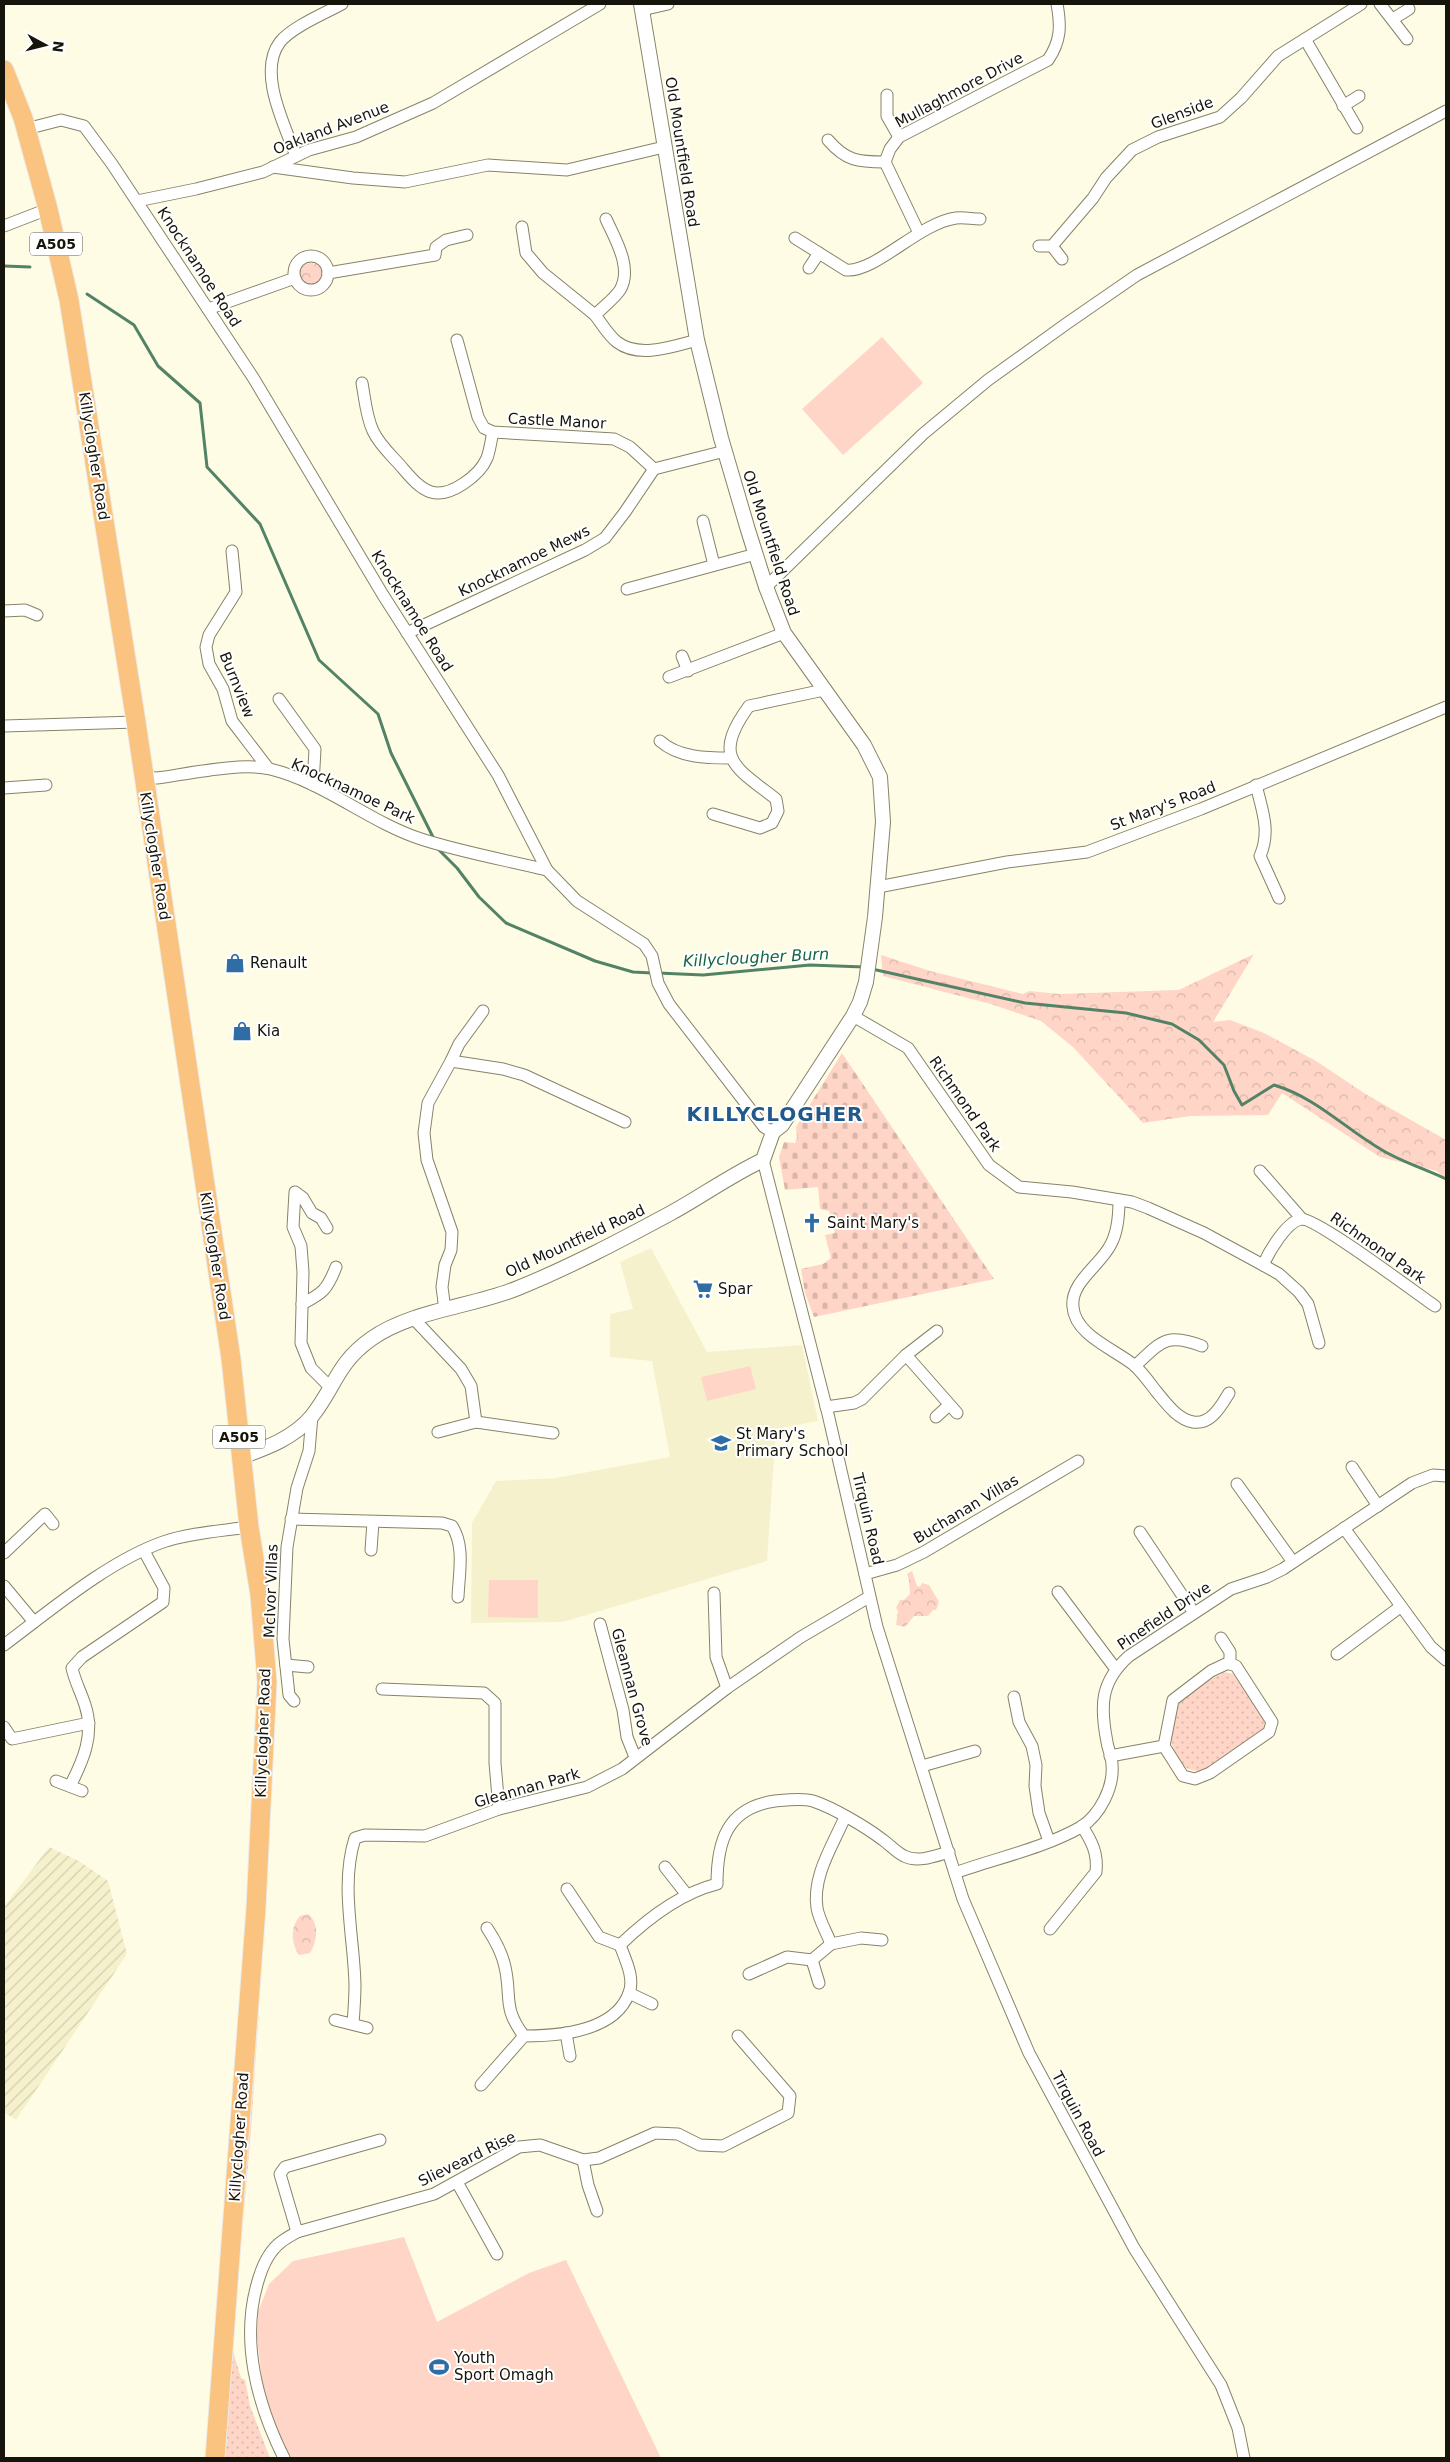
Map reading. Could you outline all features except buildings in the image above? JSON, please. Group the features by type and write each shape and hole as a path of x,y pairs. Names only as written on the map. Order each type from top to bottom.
{"highway":[{"name":"Killyclogher Road","path":"4,70 26,129 48,209 69,300 136,722 230,1359 249,1527 260,1595 267,1682 256,1908 215,2458"}],"street":[{"path":"296,156 272,87 273,60 280,42 287,36 342,4"},
{"name":"Oakland Avenue","path":"138,200 196,189 273,167 309,150 356,137 433,103 600,4"},
{"path":"641,7 668,4"},
{"name":"Mullaghmore Drive","path":"885,162 890,149 899,137 1048,60 1057,47 1060,20 1057,4"},
{"name":"Glenside","path":"1052,246 1093,198 1106,178 1132,150 1158,137 1220,116 1241,98 1278,56 1361,4"},
{"path":"1380,4 1407,39"},
{"name":"Old Mountfield Road","path":"641,7 697,340 725,451 766,587 784,633 864,745 880,777 883,822 868,976 860,1002 853,1016 782,1126 773,1132"},
{"path":"1393,19 1409,9"},
{"path":"1305,39 1357,128"},
{"path":"887,95 887,116 899,137"},
{"path":"1343,106 1359,96"},
{"path":"766,587 923,434 988,380 1066,324 1137,275 1446,110"},
{"name":"Knocknamoe Road","path":"26,129 61,120 84,126 138,200 254,379 407,633 498,776 547,870 578,901 644,944 652,956 658,983 669,1004 764,1128 773,1132"},
{"path":"828,140 847,158 867,162 885,162 919,233"},
{"path":"273,167 354,178 405,182 488,164 568,170 664,147"},
{"path":"4,226 48,209"},
{"path":"795,238 846,270 856,271 919,233 956,218 980,219"},
{"path":"595,315 620,290 624,280 622,256 606,219"},
{"path":"522,227 526,253 543,273 595,315 617,342 628,348 657,349 697,340"},
{"path":"328,273 435,255 436,247 446,240 467,235"},
{"path":"1039,246 1052,246 1062,259"},
{"path":"809,268 819,253"},
{"path":"313,256 321,259 326,265 328,273 323,286 317,289 304,288 295,278 294,270 298,262 305,257 313,256"},
{"path":"208,309 295,278"},
{"name":"Castle Manor","path":"457,340 478,417 484,428 493,432 614,439 630,447 654,469"},
{"name":"Castle Manor","path":"362,382 368,418 374,434 420,486 432,492 443,492 454,488 474,475 486,459 493,432"},
{"path":"654,469 725,451"},
{"name":"Knocknamoe Mews","path":"407,633 577,554 605,538 654,469"},
{"path":"703,521 714,565"},
{"name":"Burnview","path":"232,551 236,592 209,635 206,647 209,664 223,689 232,721 268,768"},
{"path":"627,589 756,554"},
{"path":"4,611 25,610 37,615"},
{"path":"669,678 784,633"},
{"path":"682,656 688,671"},
{"path":"713,814 760,828 772,823 778,811 776,799 734,765 729,753 739,718 748,706 824,690"},
{"path":"279,699 314,749 312,785"},
{"name":"St Mary's Road","path":"878,887 1007,862 1087,852 1446,707"},
{"path":"4,726 136,722"},
{"path":"660,741 666,746 690,756 731,758"},
{"name":"Knocknamoe Park","path":"143,777 157,778 237,768 268,768 312,785 348,805 427,841 547,870"},
{"path":"4,788 46,785"},
{"path":"1256,785 1267,830 1265,844 1260,856 1279,898"},
{"path":"445,1310 442,1287 445,1265 451,1250 452,1232 428,1160 424,1133 428,1103 459,1044 483,1011"},
{"name":"Richmond Park","path":"853,1016 908,1048 952,1108 989,1165 1007,1180 1019,1187 1072,1192 1119,1200 1148,1208 1188,1226 1263,1265 1279,1274 1299,1292 1308,1304 1319,1343"},
{"path":"451,1061 503,1069 524,1075 625,1122"},
{"path":"763,1160 773,1132"},
{"name":"Old Mountfield Road","path":"312,1416 329,1386 348,1359 372,1338 400,1323 516,1289 617,1241 763,1160"},
{"name":"Tirquin Road","path":"763,1160 826,1408 869,1597 971,1920 1028,2053 1134,2248 1219,2381 1232,2409 1244,2458"},
{"name":"Richmond Park","path":"1260,1171 1302,1219 1318,1224 1435,1306"},
{"path":"327,1228 321,1218 312,1213 303,1198 295,1192 292,1227 301,1246 301,1343 311,1368 329,1386"},
{"path":"1119,1200 1116,1234 1110,1246 1078,1287 1072,1300 1075,1320 1083,1329 1135,1366 1170,1407 1183,1419 1194,1422 1205,1421 1218,1410 1229,1393"},
{"path":"1263,1265 1269,1251 1284,1231 1302,1219"},
{"path":"302,1304 322,1294 330,1282 336,1267"},
{"path":"414,1319 461,1369 471,1386 476,1422"},
{"path":"826,1408 854,1403 862,1398 906,1355 937,1331"},
{"path":"1135,1366 1158,1346 1172,1339 1183,1339 1202,1346"},
{"path":"906,1355 953,1409 936,1417"},
{"path":"241,1457 274,1445 312,1416"},
{"name":"McIvor Villas","path":"294,1701 289,1695 284,1639 287,1547 297,1488 308,1451 312,1416"},
{"path":"438,1432 476,1422 553,1433"},
{"name":"Buchanan Villas","path":"865,1574 897,1566 924,1552 1078,1461"},
{"path":"1352,1467 1378,1506"},
{"name":"Pinefield Drive","path":"955,1874 1049,1841 1082,1826 1099,1809 1109,1787 1112,1765 1102,1715 1103,1696 1115,1668 1129,1656 1231,1589 1267,1578 1412,1483 1433,1475 1446,1476"},
{"path":"1237,1484 1293,1562"},
{"path":"4,1553 45,1514 52,1524"},
{"path":"291,1519 442,1523 452,1526 459,1540 460,1549 458,1597"},
{"path":"371,1550 373,1522"},
{"path":"4,1645 85,1584 144,1551 164,1542 249,1527"},
{"path":"1344,1528 1431,1648 1446,1660"},
{"path":"1140,1532 1194,1613"},
{"path":"70,1786 84,1759 89,1734 86,1705 75,1682 72,1668 82,1657 164,1602 164,1588 144,1551"},
{"path":"4,1586 34,1622"},
{"path":"1058,1592 1115,1668"},
{"path":"714,1593 716,1657 727,1688"},
{"name":"Gleannan Park","path":"353,2024 355,1986 348,1899 349,1866 355,1838 365,1835 425,1836 499,1809 587,1787 622,1768 727,1688 801,1637 869,1597"},
{"path":"1337,1654 1400,1607"},
{"name":"Gleannan Grove","path":"600,1624 623,1710 627,1738 635,1757"},
{"path":"1221,1638 1230,1652 1230,1664"},
{"path":"1230,1664 1236,1666 1272,1722 1269,1732 1210,1773 1195,1779 1183,1776 1164,1746 1173,1700 1211,1671 1230,1664"},
{"path":"286,1665 308,1667"},
{"path":"382,1690 484,1693 495,1703 499,1809"},
{"path":"1014,1697 1019,1722 1032,1746 1036,1765 1035,1786 1039,1813 1049,1841"},
{"path":"4,1727 12,1738 89,1722"},
{"path":"1110,1756 1164,1746"},
{"path":"922,1766 975,1752"},
{"path":"56,1781 82,1791"},
{"path":"620,1945 636,1929 687,1895 697,1889 717,1884 720,1845 726,1831 734,1820 750,1808 780,1801 813,1801 882,1838 905,1857 920,1859 949,1852"},
{"path":"831,1944 817,1909 817,1888 822,1867 845,1817"},
{"path":"1050,1929 1096,1872 1098,1860 1094,1846 1082,1826"},
{"path":"665,1867 687,1895"},
{"path":"481,2085 524,2036 593,2028 617,2010 629,1993 629,1970 620,1945 599,1937 567,1889"},
{"path":"487,1928 497,1943 505,1968 510,2012 524,2036"},
{"path":"748,1974 787,1957 812,1960 831,1944 861,1938 882,1940"},
{"path":"812,1960 819,1983"},
{"path":"629,1993 652,2004"},
{"path":"335,2020 367,2028"},
{"path":"566,2032 570,2056"},
{"path":"597,2211 588,2185 583,2160 599,2158 655,2133 678,2134 700,2145 723,2146 788,2113 790,2096 738,2036"},
{"path":"297,2232 280,2174 285,2167 380,2140"},
{"name":"Slieveard Rise","path":"284,2458 264,2413 250,2348 255,2292 262,2269 270,2254 280,2242 297,2232 434,2194 519,2147 540,2145 583,2160"},
{"path":"457,2182 497,2254"}],"shaded area":[{"name":"St Mary's Primary School","path":"651,1248 707,1352 802,1345 818,1421 776,1429 767,1561 563,1622 471,1623 472,1523 496,1481 555,1478 670,1457 652,1361 610,1357 610,1314 633,1309 620,1262"},
{"path":"49,1847 79,1861 108,1881 127,1954 16,2120 4,2112 4,1907"}],"green space":[{"path":"311,263 319,266 322,274 319,282 311,285 303,282 300,274 303,266"},
{"path":"882,337 923,383 843,455 802,409"},
{"path":"1254,954 1213,1022 1230,1020 1264,1033 1316,1061 1367,1095 1446,1140 1446,1179 1437,1171 1380,1157 1282,1093 1268,1115 1190,1116 1143,1123 1073,1047 1041,1021 991,1004 883,976 881,955 930,971 1023,994 1029,991 1059,994 1179,990"},
{"path":"842,1053 994,1279 814,1317 805,1293 801,1269 823,1264 831,1258 825,1235 835,1233 829,1211 820,1209 818,1187 785,1190 779,1157 784,1142 795,1143 797,1137 796,1127"},
{"path":"750,1366 756,1389 707,1401 701,1377"},
{"path":"912,1571 917,1586 920,1587 922,1583 929,1585 939,1602 936,1610 933,1610 928,1616 914,1616 905,1627 896,1625 898,1611 896,1608 900,1600 904,1600 910,1594 907,1574"},
{"path":"489,1580 538,1580 538,1618 488,1617"},
{"path":"1224,1672 1233,1674 1264,1719 1265,1729 1206,1770 1195,1771 1187,1768 1175,1754 1171,1733 1174,1713 1189,1694"},
{"path":"265,1914 251,2130 232,2348 241,2378 245,2380 250,2406 270,2458 222,2458"},
{"path":"308,1914 316,1928 316,1938 310,1953 299,1955 293,1940 294,1925 300,1916"},
{"name":"Youth Sport Omagh","path":"404,2237 437,2322 529,2273 566,2260 661,2458 288,2458 264,2396 257,2338 258,2312 269,2284 293,2261"}],"waterway":[{"path":"4,266 30,267"},
{"name":"Killyclougher Burn","path":"87,294 134,325 158,366 200,403 207,467 260,524 319,660 378,714 391,753 434,839"},
{"name":"Killyclougher Burn","path":"436,847 457,868 479,897 506,923 595,961 633,972 652,973"},
{"name":"Killyclougher Burn","path":"658,973 703,975 810,965 864,967"},
{"name":"Killyclougher Burn","path":"872,969 1025,1003 1126,1013 1172,1024 1199,1040 1224,1065 1234,1091 1242,1105 1274,1085 1317,1105 1390,1154 1446,1179"}],"place":[{"name":"Renault","path":"235,963"},
{"name":"Kia","path":"242,1031"},
{"name":"Saint Mary's","path":"812,1223"},
{"name":"Spar","path":"703,1289"},
{"name":"St Mary's Primary School","path":"721,1443"},
{"name":"Youth Sport Omagh","path":"439,2367"}],"district":[{"name":"KILLYCLOGHER","path":"775,1114"}]}
